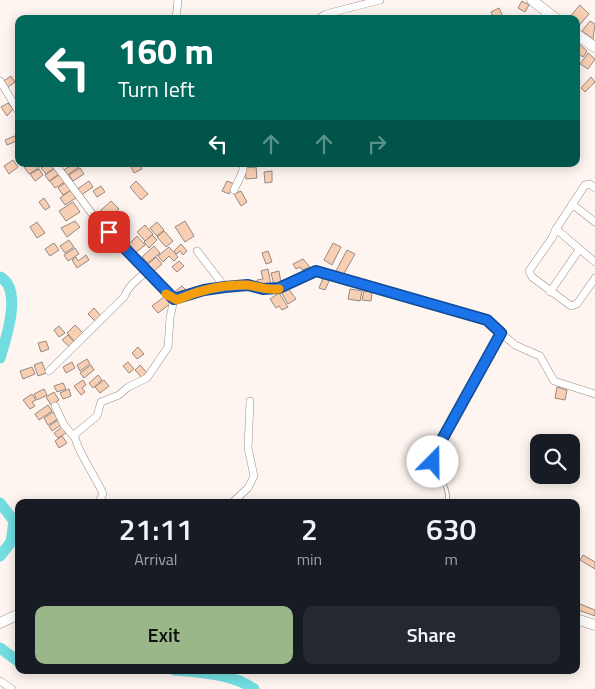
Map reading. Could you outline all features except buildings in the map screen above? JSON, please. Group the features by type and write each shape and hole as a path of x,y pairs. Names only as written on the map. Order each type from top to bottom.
{"street":[{"path":"176,15 178,0"},
{"path":"324,15 380,0"},
{"path":"532,0 551,15"},
{"path":"580,37 595,48"},
{"path":"0,81 15,105"},
{"path":"57,167 96,219 174,299"},
{"path":"234,190 243,167"},
{"path":"595,188 586,184 529,271 532,277 569,306 574,305 595,278"},
{"path":"572,204 595,222"},
{"path":"556,229 595,262"},
{"path":"550,292 579,250"},
{"path":"197,251 225,287"},
{"path":"49,371 124,297 126,290 134,281 146,272"},
{"path":"174,299 204,290 225,287 248,285 272,290 311,272 320,272 468,316 484,319 515,345 540,356 556,383 595,394"},
{"path":"74,437 80,428 97,416 102,402 119,395 128,387 147,378 168,347 170,318 174,299"},
{"path":"236,499 248,488 254,476 248,448 250,401"},
{"path":"55,406 64,425 74,437 101,486 104,494 101,499"},
{"path":"0,623 15,616"},
{"path":"580,620 595,625"},
{"path":"0,681 12,689"}],"lane":[{"path":"447,499 446,488 436,468 434,454 501,333"}],"waterway":[{"path":"0,277 7,283 11,292 12,303 9,327 0,358"},
{"path":"0,503 14,521 11,542 0,556"},
{"path":"0,648 15,659"},
{"path":"210,674 237,680 254,689"}],"slow traffic":[{"path":"166,294 177,300 204,290 225,287 248,285 263,289 279,289"}],"route":[{"path":"109,232 169,297 177,300 204,290 225,287 248,285 272,290 316,271 487,320 501,333 434,454 433,462"}]}
